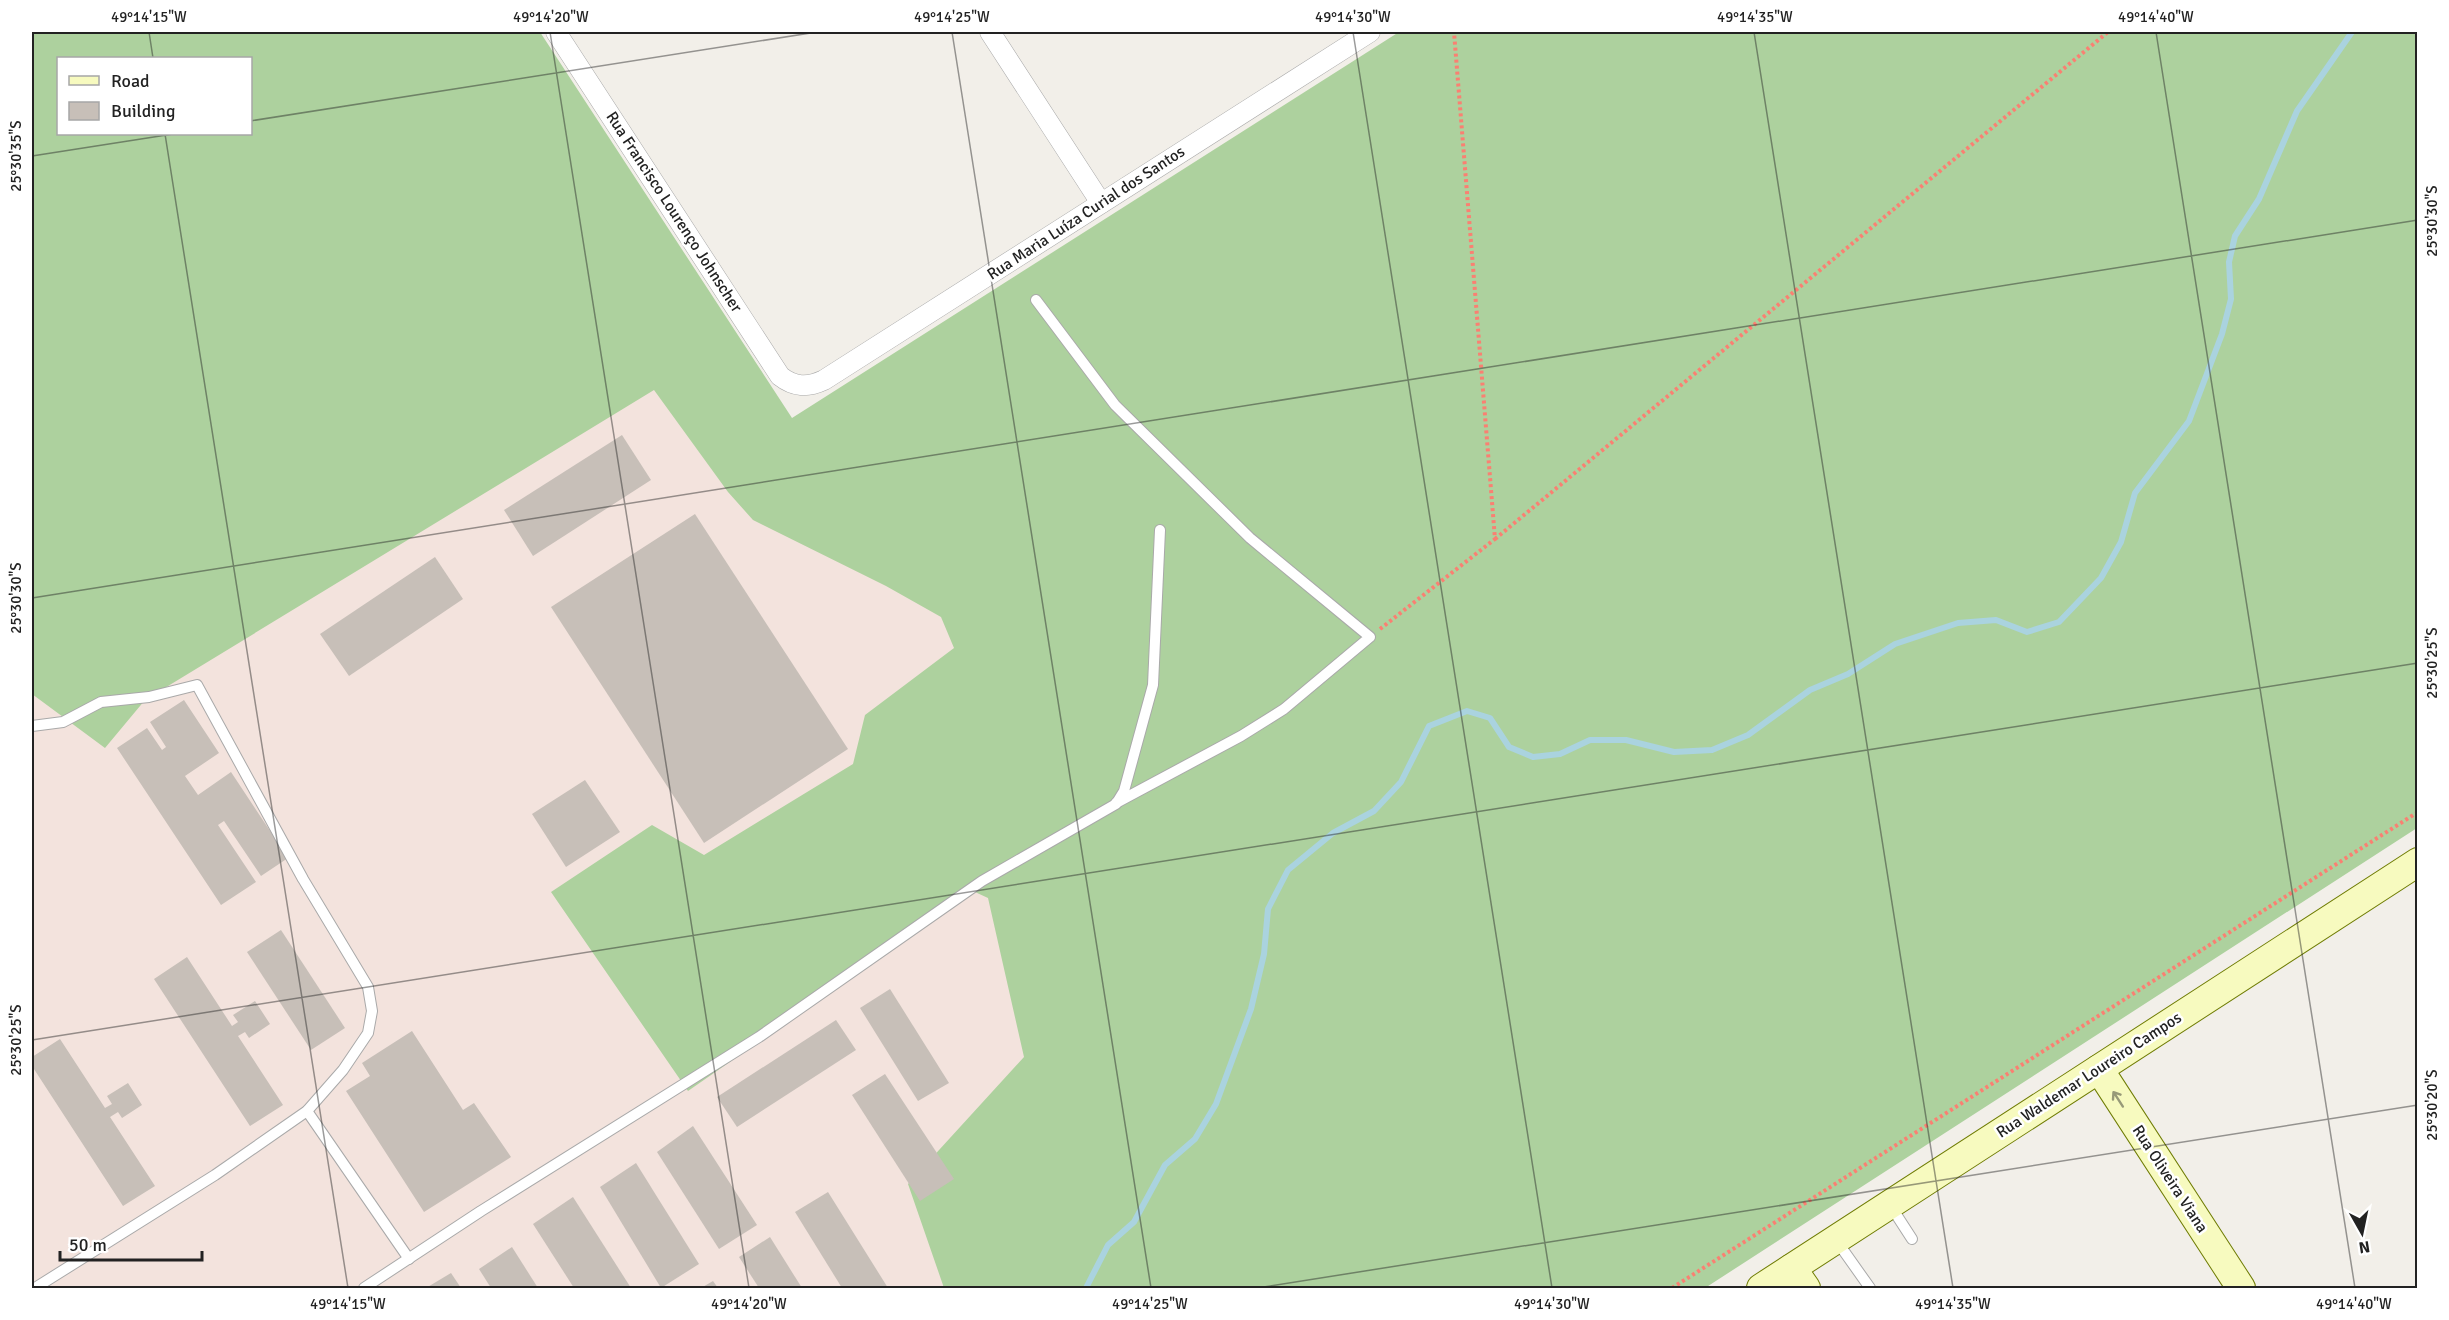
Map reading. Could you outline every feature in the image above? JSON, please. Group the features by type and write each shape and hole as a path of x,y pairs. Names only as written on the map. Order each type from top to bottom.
{"main road":[{"name":"Rua Waldemar Loureiro Campos","path":"1761,1288 1799,1278 1836,1240 2099,1069 2416,868"},
{"name":"Rua Oliveira Viana","path":"2099,1069 2241,1288"}],"street":[{"name":"Rua Francisco Lourenço Johnscher","path":"556,32 780,376 799,386"},
{"path":"990,32 1101,203"},
{"name":"Rua Maria Luíza Curial dos Santos","path":"799,386 824,381 1370,32"}],"lane":[{"path":"364,1288 759,1037 982,880 1241,736 1284,709 1370,637 1250,538 1115,405 1036,300"},
{"path":"1116,804 1124,791 1153,685 1160,530"},
{"path":"32,726 63,722 101,702 150,697 197,685 303,879 368,987 372,1011 368,1034 343,1070 307,1111 215,1174 35,1288"},
{"path":"307,1111 409,1259"},
{"path":"1890,1205 1912,1239"},
{"path":"1836,1240 1871,1287"}],"path":[{"path":"1454,32 1495,539"},
{"path":"1370,637 1495,539 2109,32"},
{"path":"1672,1288 2418,812"}],"shaded area":[{"path":"32,32 537,32 789,422 2417,32 1701,1288 32,1288"}],"green space":[{"path":"32,32 540,32 792,418 1399,32 2417,32 2417,828 1705,1288 944,1288 908,1184 1024,1057 988,898 975,892 688,1091 551,892 652,825 704,855 853,764 865,715 954,648 941,617 886,586 753,520 728,492 654,390 145,700 105,748 32,694"}],"building":[{"path":"622,435 651,480 533,556 504,510"},
{"path":"695,514 848,749 704,843 551,607"},
{"path":"435,557 463,599 349,676 320,634"},
{"path":"184,700 219,753 185,776 198,795 231,772 288,858 261,876 224,821 218,825 256,882 221,905 117,748 147,728 162,750 166,747 150,722"},
{"path":"585,780 620,832 566,867 532,814"},
{"path":"281,930 345,1028 311,1050 247,952"},
{"path":"187,957 232,1026 238,1022 233,1015 255,1001 270,1024 249,1038 245,1032 238,1036 283,1105 250,1126 154,979"},
{"path":"890,989 949,1083 918,1101 860,1008"},
{"path":"836,1020 856,1050 737,1127 717,1097"},
{"path":"412,1031 463,1110 474,1103 511,1157 424,1212 346,1091 370,1076 362,1063"},
{"path":"60,1039 105,1108 112,1104 107,1096 128,1083 142,1105 122,1118 118,1112 110,1117 155,1186 123,1206 32,1066 32,1057"},
{"path":"885,1074 954,1179 920,1201 852,1095"},
{"path":"693,1126 757,1225 719,1249 657,1152"},
{"path":"636,1163 699,1264 661,1288 600,1187"},
{"path":"828,1192 888,1288 842,1288 795,1212"},
{"path":"573,1197 631,1288 574,1288 533,1224"},
{"path":"770,1237 802,1288 759,1288 739,1257"},
{"path":"512,1247 538,1288 491,1288 479,1269"},
{"path":"451,1273 461,1288 426,1288"},
{"path":"713,1281 718,1288 701,1288"}],"waterway":[{"path":"1086,1288 1108,1245 1134,1222 1165,1165 1195,1139 1216,1104 1251,1009 1264,954 1268,909 1288,870 1333,833 1374,811 1401,782 1429,726 1467,711 1490,718 1509,747 1533,757 1560,754 1590,740 1626,740 1674,752 1712,750 1748,735 1810,690 1848,674 1895,644 1958,623 1996,620 2027,632 2059,622 2101,578 2121,542 2135,493 2189,421 2222,334 2231,299 2229,262 2235,236 2259,199 2297,111 2352,32"}]}
